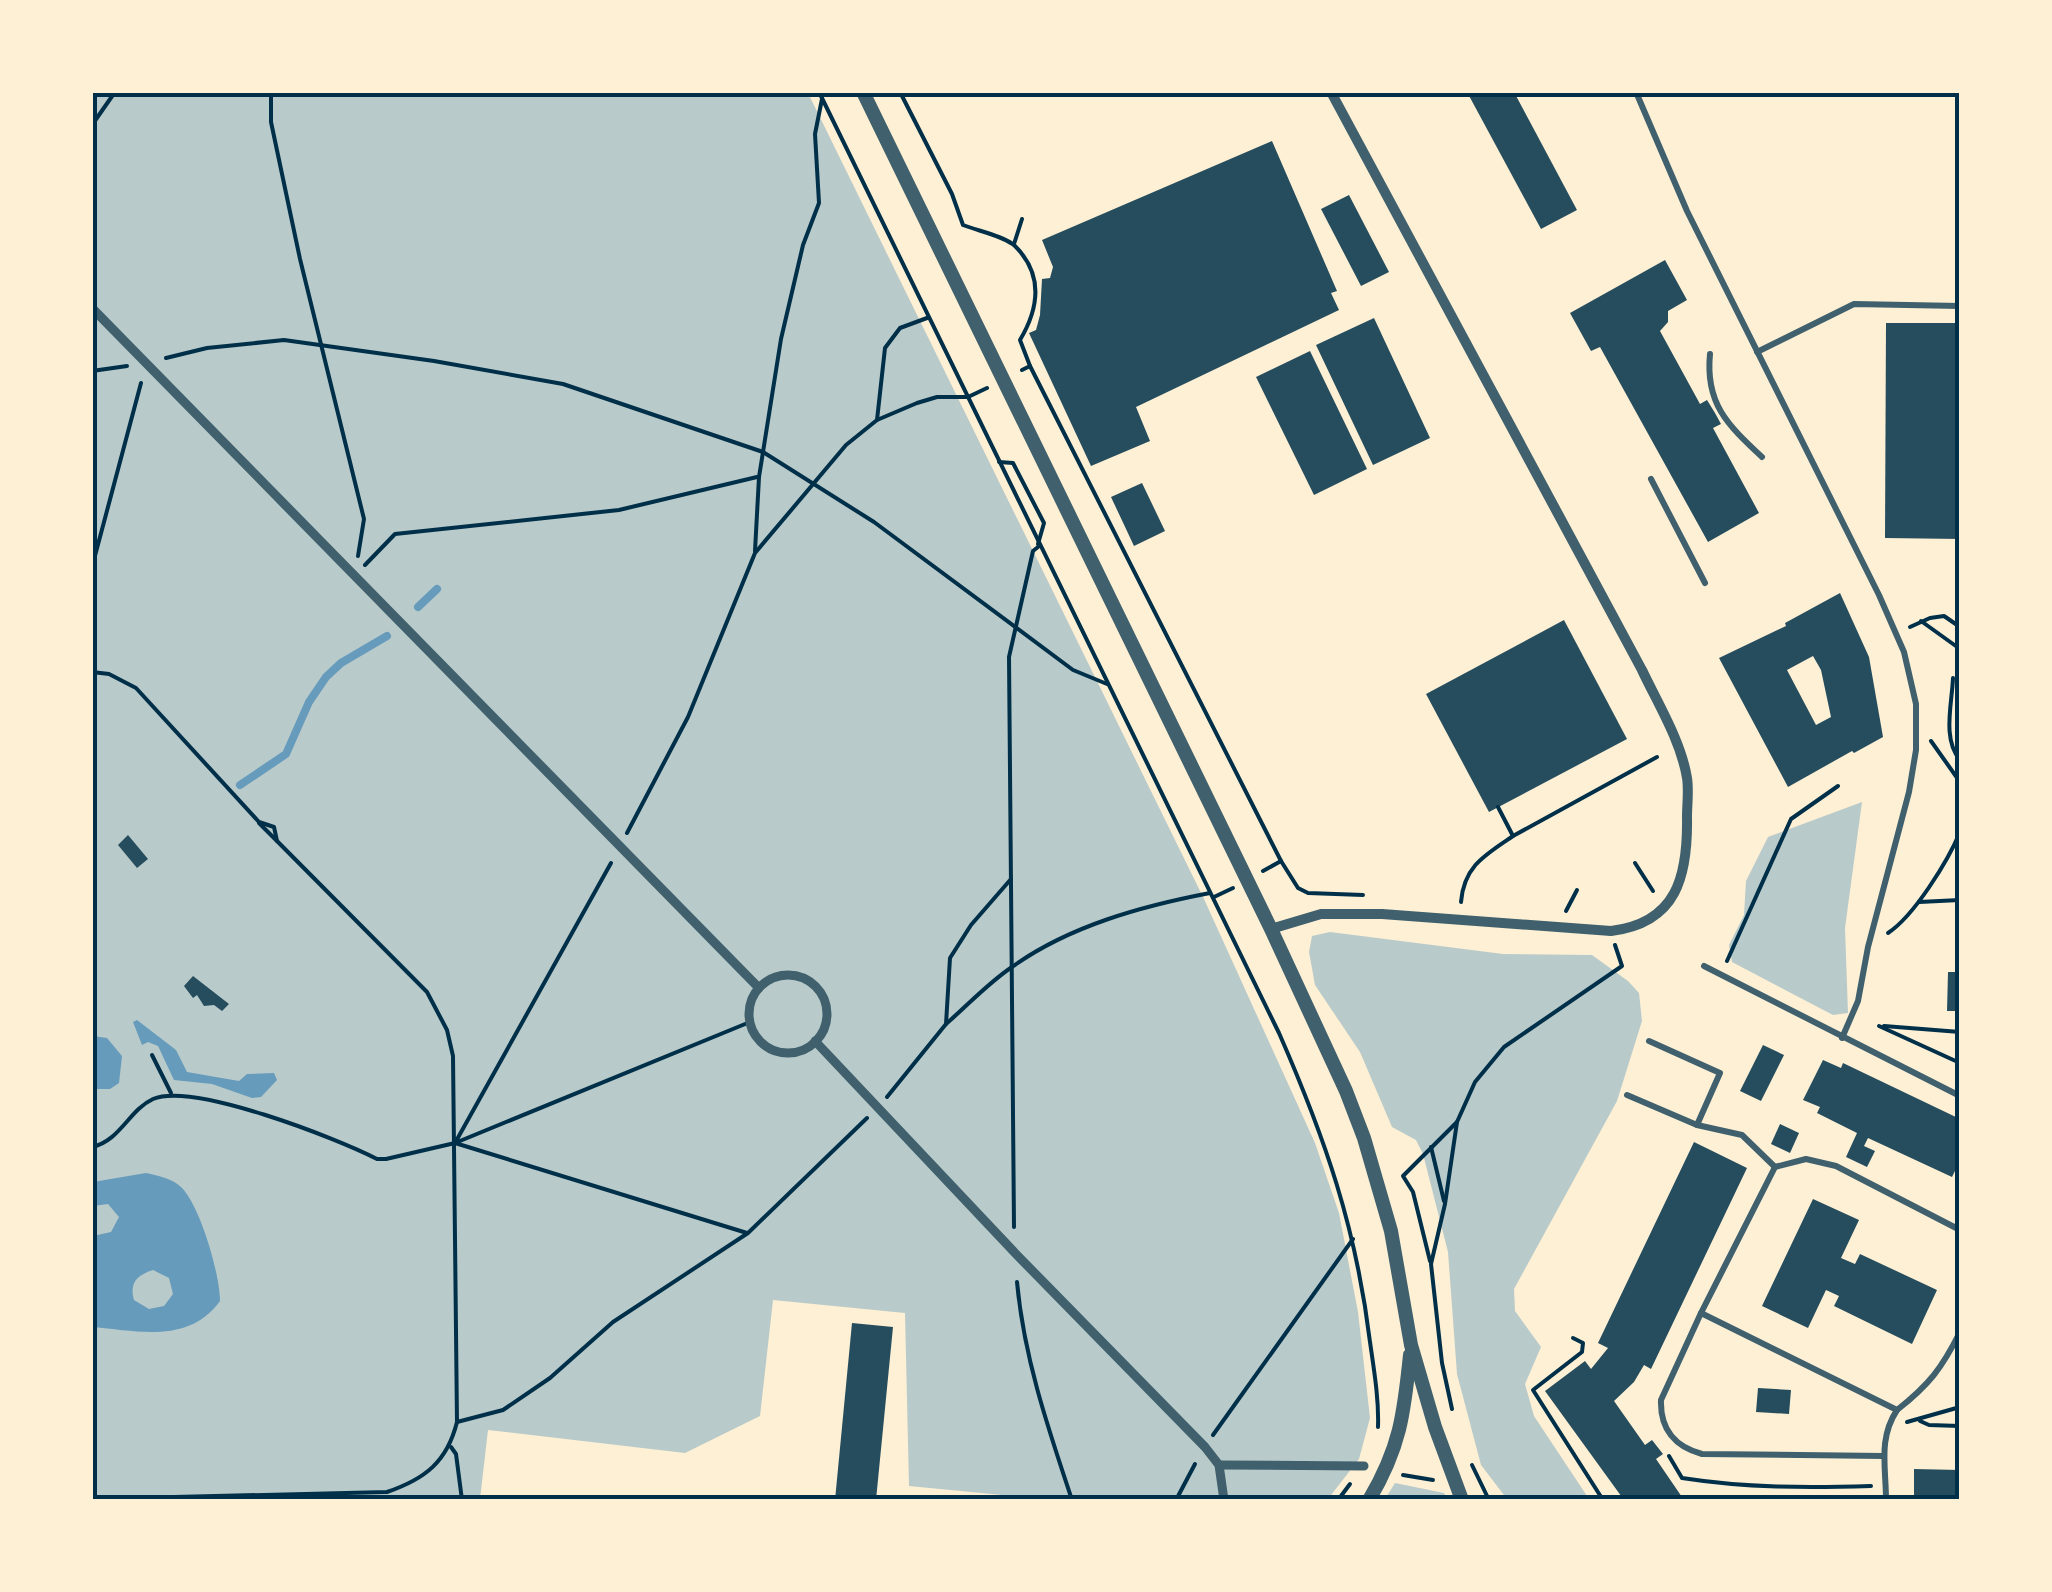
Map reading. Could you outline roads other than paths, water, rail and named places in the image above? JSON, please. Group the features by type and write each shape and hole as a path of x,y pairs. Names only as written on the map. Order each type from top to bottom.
{"street":[{"path":"863,92 1271,929 1364,1138 1390,1231 1411,1344 1462,1500"},
{"path":"1271,929 1321,914 1382,914 1610,931 1642,924 1668,904 1679,886 1686,860 1687,779 1679,750 1630,645 1331,92"},
{"path":"92,308 759,988"},
{"path":"792,975 818,988 827,1015 816,1041 798,1051 777,1051 760,1040 750,1022 750,1005 759,988 774,978 792,975"},
{"path":"816,1041 1204,1447 1219,1465 1224,1500"},
{"path":"1368,1500 1386,1472 1403,1423 1411,1344"},
{"path":"1219,1465 1364,1466"}],"lane":[{"path":"1636,92 1686,211 1900,642 1916,704 1916,750 1909,792 1868,947 1858,1001 1842,1038"},
{"path":"1757,352 1854,304 1960,306"},
{"path":"1710,354 1707,380 1714,400 1728,424 1762,457"},
{"path":"1650,480 1705,583"},
{"path":"1704,966 1960,1096"},
{"path":"1649,1041 1720,1073 1697,1125"},
{"path":"1626,1095 1697,1125 1742,1135 1775,1166"},
{"path":"1775,1166 1806,1159 1836,1166 1959,1229"},
{"path":"1775,1166 1661,1400 1670,1437 1678,1445 1702,1454 1884,1456"},
{"path":"1701,1313 1897,1410"},
{"path":"1886,1500 1883,1443 1888,1424 1897,1410 1942,1368 1960,1332"}],"water":[{"path":"137,1020 176,1050 187,1072 239,1081 247,1074 274,1073 277,1080 261,1097 252,1098 212,1084 174,1080 158,1046 148,1042 142,1045 133,1022"},
{"path":"93,1036 107,1038 122,1056 119,1083 110,1089 93,1089"},
{"path":"146,1173 182,1188 202,1226 217,1275 220,1301 207,1315 193,1324 162,1332 93,1327 93,1236 111,1232 119,1217 108,1204 93,1206 93,1182","holes":["153,1270 169,1278 173,1294 164,1306 149,1309 134,1300 134,1284 143,1274"]}],"waterway":[{"path":"418,607 437,589"},
{"path":"240,785 286,754 309,702 326,677 341,663 387,636"}]}
